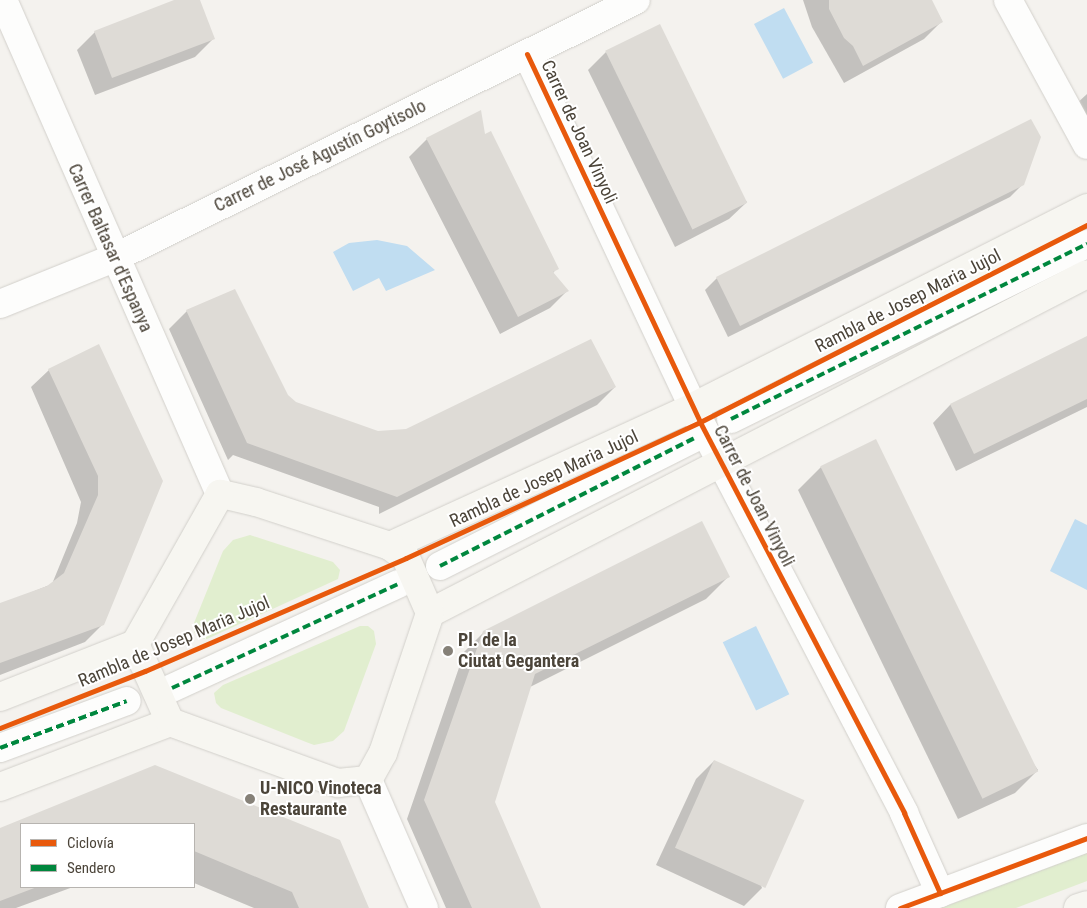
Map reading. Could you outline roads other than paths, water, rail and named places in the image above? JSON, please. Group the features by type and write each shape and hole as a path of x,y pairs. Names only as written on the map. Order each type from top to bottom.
{"street":[{"name":"Carrer Baltasar d'Espanya","path":"3,0 114,258 220,494"},
{"name":"Carrer de José Agustín Goytisolo","path":"0,304 114,258 636,0"},
{"path":"1008,0 1087,145"},
{"name":"Carrer de Joan Vinyoli","path":"527,54 693,407 904,812 940,893"},
{"name":"Rambla de Josep Maria Jujol","path":"390,546 693,407 1087,208"},
{"name":"Rambla de Josep Maria Jujol","path":"730,420 1087,244"},
{"path":"430,613 1087,274"},
{"name":"Rambla de Josep Maria Jujol","path":"440,566 697,437"},
{"path":"220,494 256,502 390,546 406,558 430,613 383,753 368,780"},
{"name":"Rambla de Josep Maria Jujol","path":"0,697 135,644 220,494"},
{"path":"172,688 398,584"},
{"name":"Rambla de Josep Maria Jujol","path":"135,644 170,722"},
{"name":"Rambla de Josep Maria Jujol","path":"0,748 127,701"},
{"path":"0,787 170,722 338,783 368,780"},
{"path":"368,780 424,908"},
{"path":"900,908 1087,838"},
{"path":"1078,908 1087,905"}],"water":[{"path":"784,8 813,63 783,79 754,24"},
{"path":"377,240 407,246 435,270 386,291 379,278 353,291 333,252 349,243"},
{"path":"1075,519 1087,525 1087,590 1050,571"},
{"path":"756,626 789,694 756,711 723,642"}],"place":[{"name":"Pl. de la Ciutat Gegantera","path":"448,651"},
{"name":"U-NICO Vinoteca Restaurante","path":"250,799"}]}
